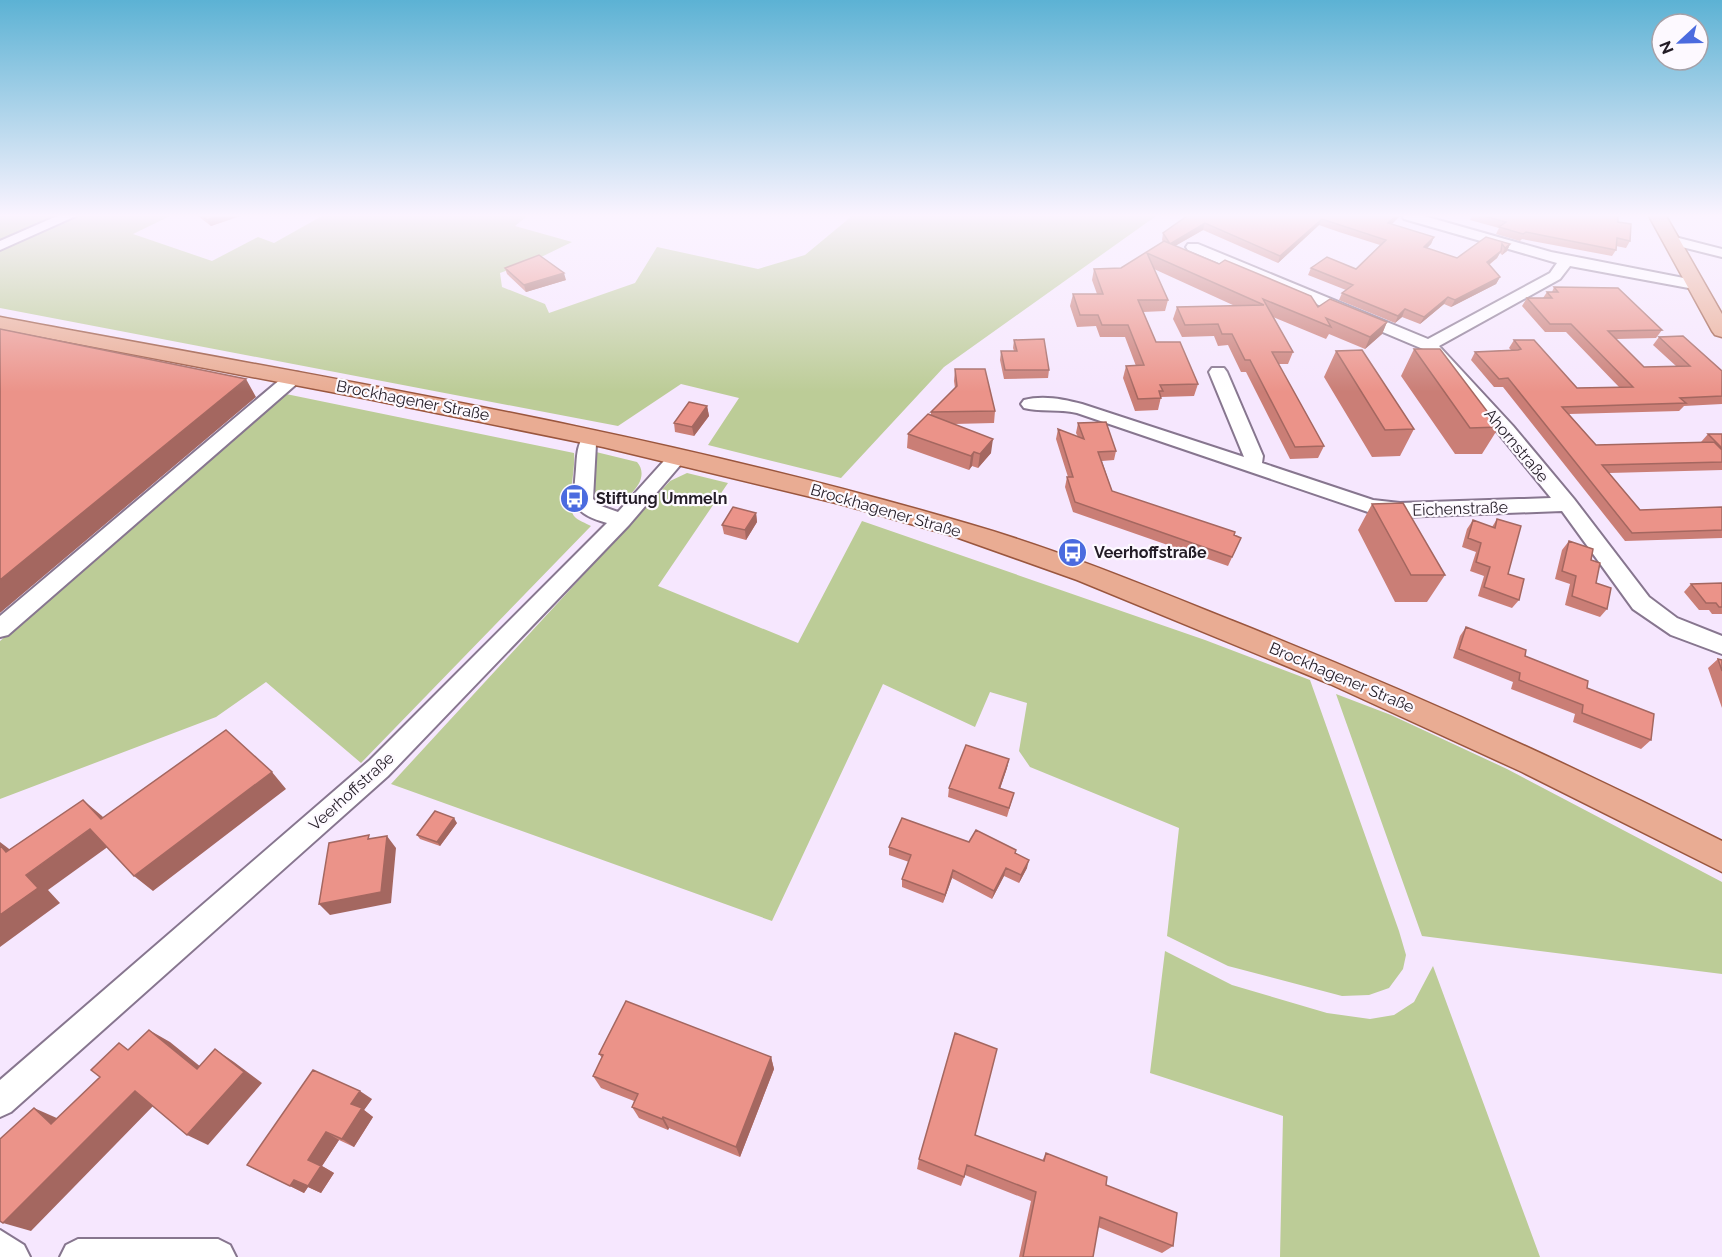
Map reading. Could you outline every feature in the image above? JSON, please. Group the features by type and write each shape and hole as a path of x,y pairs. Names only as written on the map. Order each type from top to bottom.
{"main road":[{"path":"1689,275 1722,331"},
{"name":"Brockhagener Straße","path":"0,322 294,377 592,437 825,492 966,532 1131,591 1315,664 1411,706 1632,810 1722,856"}],"street":[{"path":"1259,275 1429,345 1556,275"},
{"path":"1631,275 1694,284"},
{"name":"Ahornstraße","path":"1429,345 1506,430 1567,504 1641,603 1652,614 1681,632 1722,645"},
{"path":"1218,372 1254,456 1252,467"},
{"path":"0,629 294,377"},
{"name":"Eichenstraße","path":"1030,404 1070,406 1359,503 1390,508 1567,504"},
{"path":"592,437 587,444 583,499 586,506 594,512 622,520"},
{"name":"Veerhoffstraße","path":"0,1101 379,768 622,520 679,456"},
{"path":"0,1248 12,1257"},
{"path":"78,1257 218,1257"}],"green space":[{"path":"0,275 500,275 502,287 545,304 549,313 635,283 640,275 1074,275 944,367 841,478 708,445 739,398 681,384 618,426 0,308"},
{"path":"286,394 574,453 572,511 576,518 591,526 361,763 266,682 216,717 0,799 0,641"},
{"path":"596,452 637,462 641,470 641,479 628,496 608,503 598,502 589,496 592,457"},
{"path":"687,473 728,483 658,586 798,643 862,521 1205,640 1310,680 1399,931 1406,955 1403,969 1389,988 1369,995 1342,996 1228,966 1167,936 1179,828 1030,767 1019,751 1027,703 990,692 975,727 883,684 772,921 391,784 670,481"},
{"path":"1336,694 1391,715 1507,769 1722,882 1722,974 1422,936"},
{"path":"1165,951 1232,985 1327,1013 1370,1019 1394,1015 1414,1002 1433,966 1540,1257 1280,1257 1283,1116 1150,1073"}],"building":[{"path":"512,275 558,275 524,285"},
{"path":"1096,275 1157,275 1168,300 1138,300 1156,342 1180,342 1198,384 1160,385 1163,391 1159,391 1161,398 1138,399 1126,366 1144,365 1128,325 1102,325 1098,315 1080,315 1073,294 1103,294"},
{"path":"1196,275 1260,275 1311,296 1318,307 1330,299 1387,322 1370,337 1326,318 1331,327 1263,299 1293,352 1272,352 1324,446 1295,447 1250,360 1245,360 1232,334 1222,334 1218,324 1185,325 1177,307 1264,305"},
{"path":"1327,275 1498,275 1500,277 1455,300 1448,297 1424,317 1405,309 1398,316 1342,293 1353,285"},
{"path":"1554,287 1618,288 1662,330 1608,331 1644,367 1690,366 1659,337 1683,336 1722,371 1722,396 1680,398 1686,403 1562,407 1596,445 1714,442 1722,450 1722,462 1602,465 1640,510 1722,507 1722,530 1632,533 1508,378 1499,379 1475,352 1518,350 1521,349 1514,340 1534,340 1577,388 1633,387 1571,324 1550,324 1527,298 1552,298 1547,292 1558,292"},
{"path":"0,329 246,379 0,580"},
{"path":"1044,339 1049,370 1005,370 1001,351 1017,351 1014,340"},
{"path":"1414,349 1440,349 1499,427 1470,428"},
{"path":"1362,350 1414,429 1385,430 1336,351"},
{"path":"955,369 985,369 995,411 931,412 957,386"},
{"path":"689,402 707,406 692,427 674,423"},
{"path":"928,414 993,439 980,454 974,452 971,456 908,434"},
{"path":"1106,422 1116,451 1098,452 1112,491 1235,532 1234,535 1241,538 1232,557 1075,502 1067,477 1073,477 1058,429 1084,439 1078,423"},
{"path":"1708,434 1722,434 1722,448"},
{"path":"1403,503 1445,575 1411,575 1372,504"},
{"path":"733,507 756,513 745,530 722,525"},
{"path":"1497,519 1521,526 1508,574 1524,579 1519,600 1484,587 1490,567 1476,562 1481,543 1468,538 1473,520 1495,528"},
{"path":"1569,541 1593,549 1591,560 1600,563 1596,583 1611,588 1607,609 1572,596 1576,576 1562,571"},
{"path":"1722,583 1722,607 1716,603 1706,603 1691,584"},
{"path":"1466,627 1526,650 1525,656 1588,681 1587,688 1654,714 1651,740 1582,713 1583,705 1519,680 1520,673 1459,649"},
{"path":"226,730 272,772 134,876 90,829 26,875 38,888 0,915 0,845 6,852 83,800 101,819"},
{"path":"966,745 1009,759 999,788 1014,793 1009,808 949,788"},
{"path":"435,811 454,818 437,842 417,835"},
{"path":"902,818 969,842 976,830 1016,850 1015,853 1029,860 1021,875 1006,868 994,891 953,870 945,895 902,879 911,855 889,847"},
{"path":"369,835 368,839 387,836 381,892 319,904 329,843"},
{"path":"626,1001 771,1057 736,1147 632,1107 638,1094 593,1076 603,1055 599,1054"},
{"path":"149,1030 197,1069 215,1049 244,1072 187,1135 135,1091 3,1223 0,1221 0,1139 34,1108 51,1124 100,1077 91,1070 119,1043 128,1050"},
{"path":"955,1033 997,1049 975,1135 1044,1161 1046,1153 1107,1177 1106,1185 1177,1213 1173,1246 1100,1217 1093,1257 1023,1257 1036,1192 967,1165 964,1177 919,1159"},
{"path":"313,1070 360,1091 351,1104 362,1108 342,1139 326,1132 308,1160 321,1166 308,1186 294,1180 290,1186 247,1165"}],"place":[{"name":"Stiftung Ummeln","path":"575,498"},
{"name":"Veerhoffstraße","path":"1073,552"}]}
